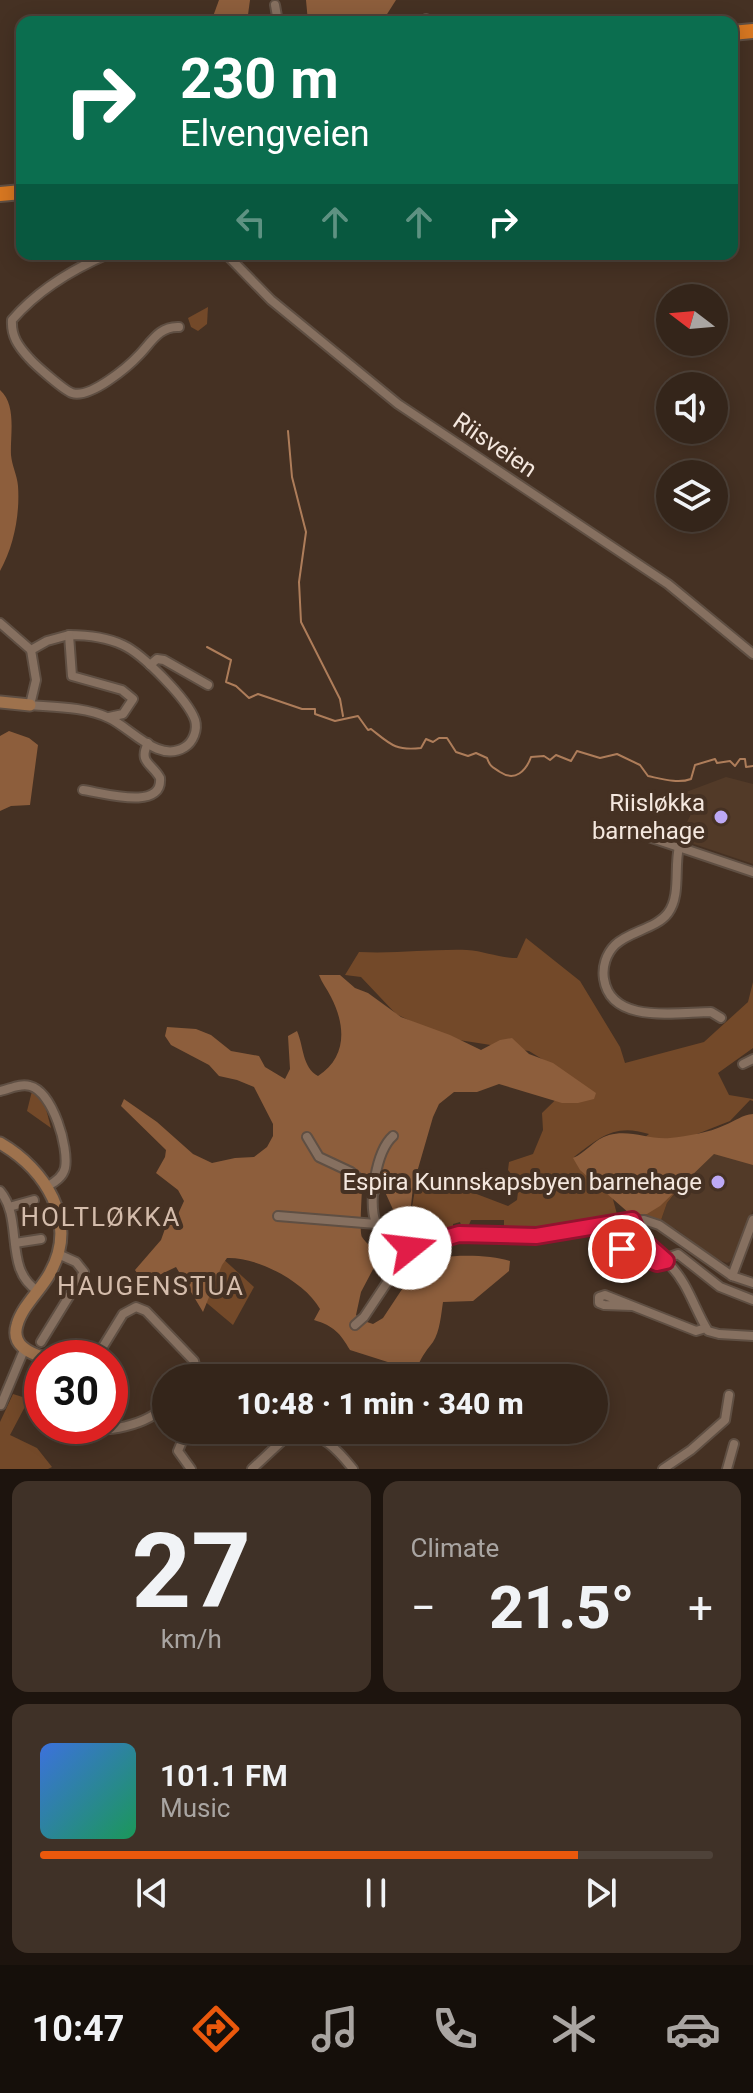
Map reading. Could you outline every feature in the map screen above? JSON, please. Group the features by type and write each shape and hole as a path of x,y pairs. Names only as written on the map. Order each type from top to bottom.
{"street":[{"path":"275,5 277,16"},
{"path":"94,260 24,305 12,320 14,339 32,362 68,392 81,395 90,392 120,371 166,328 179,327"},
{"name":"Riisveien","path":"232,260 271,300 398,404 668,584 753,654"},
{"path":"0,317 12,320"},
{"path":"0,623 31,650 36,680 30,705"},
{"path":"0,702 83,710 109,717 164,752 182,749 189,744 196,730 188,709 150,665 126,646 105,638 69,635 47,641 31,650"},
{"path":"69,635 72,676 122,690 133,699 123,714 109,717"},
{"path":"150,665 157,659 164,660 208,685"},
{"path":"83,790 140,798 150,798 158,793 160,778 144,762 143,755 148,743"},
{"path":"634,832 753,872"},
{"path":"679,847 674,900 669,911 611,949 603,971 604,983 610,996 623,1007 633,1010 711,1012 721,1018"},
{"path":"677,869 690,851"},
{"path":"743,1064 753,1059"},
{"path":"0,1091 26,1085 40,1091 50,1103 61,1139 65,1167 58,1179 48,1186"},
{"path":"393,1136 388,1140 378,1163 374,1192 376,1224 388,1238 410,1248"},
{"path":"307,1137 319,1157 351,1172 374,1192"},
{"path":"0,1143 30,1164 48,1186 60,1222 58,1254 52,1270 17,1325 17,1338 24,1350 1,1405"},
{"path":"0,1191 24,1281 38,1291"},
{"path":"6,1213 34,1200"},
{"path":"278,1216 376,1224"},
{"path":"632,1220 640,1238 665,1260 690,1292 706,1328 719,1334 753,1336"},
{"path":"355,1325 364,1317 410,1248 459,1234 536,1236 644,1220 659,1225 732,1276 753,1283"},
{"path":"732,1276 753,1220"},
{"path":"15,1243 41,1239"},
{"path":"622,1249 657,1263 678,1254 720,1287 753,1300"},
{"path":"42,1340 84,1272 76,1262 58,1254"},
{"path":"632,1306 696,1331 706,1328"},
{"path":"107,1340 123,1314 136,1307 146,1311 195,1364"},
{"path":"663,1469 691,1450 725,1420 729,1395"},
{"path":"128,1423 152,1417"},
{"path":"181,1444 178,1451 191,1469"},
{"path":"252,1469 279,1444"},
{"path":"327,1444 353,1469"},
{"path":"727,1469 734,1444"}],"shaded area":[{"path":"219,0 250,0 248,16 213,16"},
{"path":"306,0 396,0 386,16 307,16"},
{"path":"208,307 207,324 198,331 191,327 188,318"},
{"path":"0,390 11,412 11,455 18,497 12,541 0,571"},
{"path":"9,731 38,745 30,805 11,806 0,811 0,736"},
{"name":"Riisløkka barnehage","path":"726,777 753,784 753,864 682,840 690,826 686,824 694,808 682,801 686,792"},
{"path":"526,938 580,981 620,1047 625,1063 704,1042 748,1002 753,982 753,1048 718,1073 729,1095 753,1099 753,1101 750,1100 730,1121 697,1134 701,1160 667,1203 660,1223 636,1213 635,1145 649,1134 627,1130 600,1138 574,1157 611,1192 618,1218 539,1233 504,1233 504,1220 471,1220 468,1227 462,1228 460,1222 453,1224 453,1230 407,1236 416,1184 445,1182 508,1206 517,1200 519,1184 508,1170 509,1162 533,1154 543,1130 542,1113 576,1080 529,1051 446,1038 396,1014 361,977 345,975 359,952 467,950 517,958"},
{"path":"319,975 340,975 401,1017 481,1050 500,1040 512,1038 529,1054 553,1063 596,1093 594,1099 562,1103 499,1084 477,1092 454,1092 439,1104 433,1117 413,1186 410,1216 396,1216 380,1181 366,1181 362,1186 361,1234 380,1256 361,1292 356,1315 361,1320 373,1324 383,1318 420,1262 465,1256 510,1261 509,1271 473,1301 443,1302 437,1333 419,1364 394,1364 350,1350 336,1331 314,1320 320,1309 304,1290 280,1273 252,1262 227,1258 203,1312 176,1267 153,1278 141,1279 135,1270 161,1240 166,1226 174,1223 184,1201 178,1190 156,1173 166,1150 121,1106 124,1099 157,1122 193,1154 212,1163 254,1157 267,1147 273,1136 273,1124 254,1087 219,1076 209,1065 171,1045 165,1036 167,1027 196,1029 211,1035 231,1051 259,1056 265,1067 285,1079 290,1069 288,1036 297,1031 306,1062 318,1076 334,1060 341,1040 339,1019"},
{"path":"32,1091 45,1105 51,1128 27,1111"},
{"path":"753,1114 753,1165 714,1154 660,1206 647,1214 630,1214 580,1170 573,1158 599,1140 617,1133 662,1138 684,1136 712,1130"},
{"name":"Espira Kunnskapsbyen barnehage","path":"753,1137 753,1210 731,1261 727,1263 714,1258 676,1229 660,1223 667,1203 714,1147"},
{"path":"221,1257 254,1287 233,1325 202,1299"},
{"path":"13,1394 24,1397 24,1408 10,1435 37,1448 52,1467 0,1469 0,1422"}],"waterway":[{"path":"288,431 292,477 306,532 299,582 301,622 340,699 343,716"},
{"path":"207,647 231,660 226,682 236,686 249,698 258,694 302,709 315,709 315,714 335,721 358,716 368,730 399,747 421,748 426,739 433,742 447,738 456,752 468,756 476,753 487,758 505,775 519,774 531,757 544,756 550,760 556,755 571,761 577,751 600,758 617,754 640,765 648,776 675,781 691,779 695,765 715,759 717,763 730,761 735,766 740,759 745,759 746,767 753,766"}],"place":[{"name":"Riisløkka barnehage","path":"721,817"},
{"name":"Espira Kunnskapsbyen barnehage","path":"718,1182"}],"district":[{"name":"HOLTLØKKA","path":"101,1217"},
{"name":"HAUGENSTUA","path":"151,1286"}],"route":[{"path":"410,1248 459,1234 524,1237 632,1220 640,1238 666,1261 657,1263 622,1249"}]}
